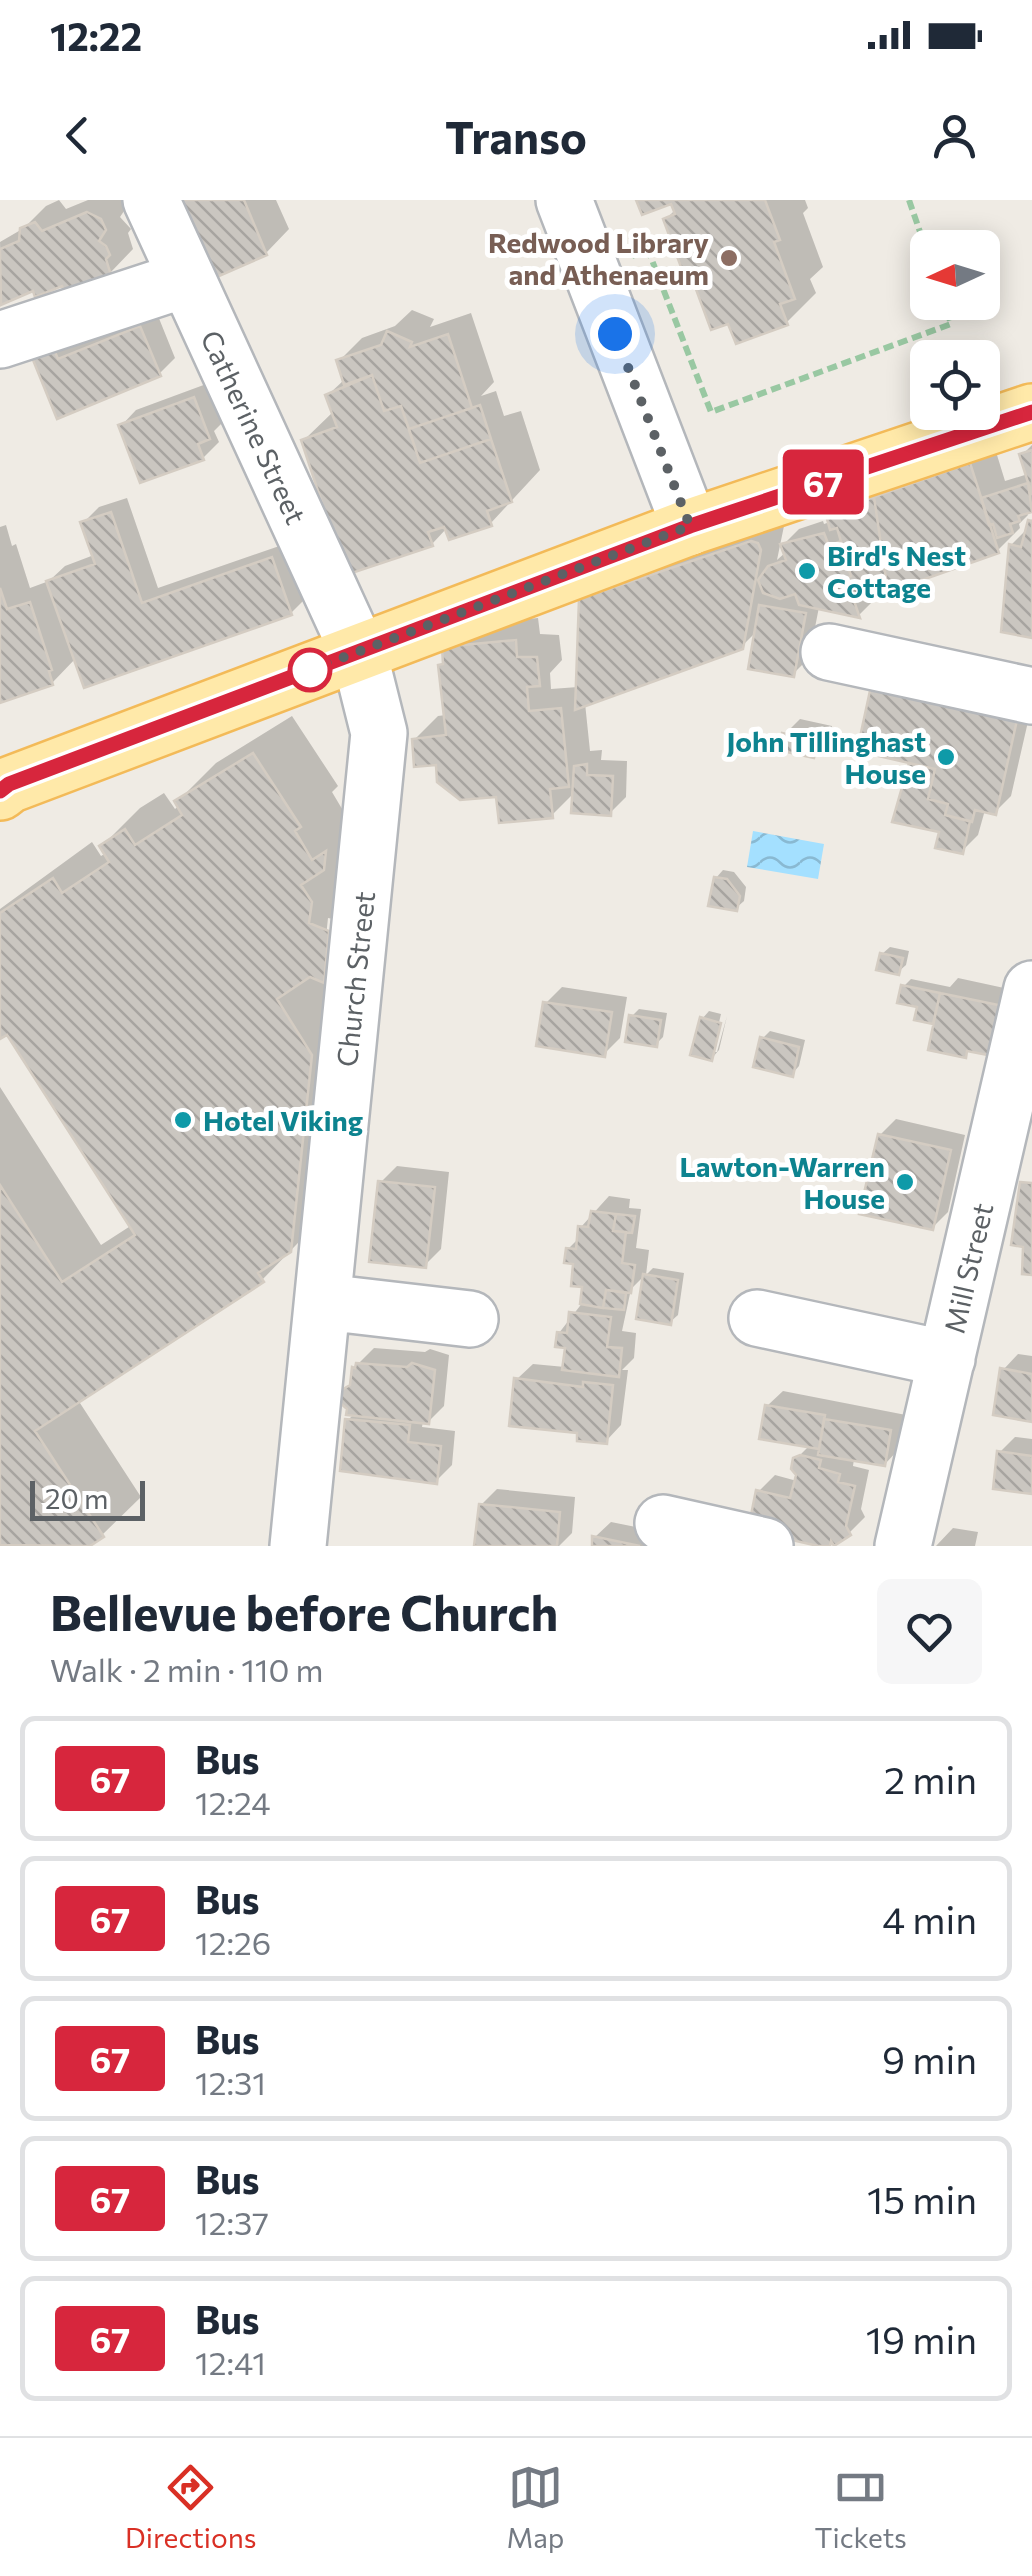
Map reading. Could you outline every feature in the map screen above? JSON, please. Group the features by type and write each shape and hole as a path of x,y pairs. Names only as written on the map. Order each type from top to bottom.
{"main road":[{"path":"3,782 359,653 690,526 1032,412"}],"street":[{"name":"Catherine Street","path":"151,200 359,653"},
{"path":"564,200 690,526"},
{"path":"0,340 186,279"},
{"path":"829,652 1032,696"},
{"name":"Church Street","path":"298,1546 379,733 359,653"},
{"name":"Mill Street","path":"903,1546 947,1359 1019,1106 1032,990"},
{"path":"324,1302 470,1319"},
{"path":"757,1318 947,1359"},
{"path":"663,1523 764,1546"}],"path":[{"path":"909,200 919,230"},
{"path":"591,271 648,250 711,412 951,324 950,320"}],"water":[{"path":"753,831 824,844 818,879 747,867"}],"building":[{"path":"177,200 244,200 267,255 212,279"},
{"name":"Redwood Library and Athenaeum","path":"636,200 765,200 780,240 774,242 795,299 780,304 788,325 736,344 728,324 711,330 690,273 684,275 663,219 675,214 671,204 642,215"},
{"path":"87,212 101,219 106,230 99,241 110,255 106,259 111,275 67,297 62,286 35,297 33,291 1,305 0,249 19,241 20,228 35,222 42,231"},
{"path":"140,326 161,376 57,419 31,355 53,347 58,359"},
{"path":"387,331 412,342 410,347 448,334 472,408 409,429 401,406 384,411 372,375 344,385 336,360 381,345"},
{"path":"372,375 384,411 401,406 420,463 491,439 512,502 487,511 492,526 449,540 444,527 428,532 433,546 346,575 301,440 337,427 325,395"},
{"path":"194,397 210,439 198,444 204,460 140,483 118,425"},
{"path":"480,405 491,439 420,463 409,429"},
{"path":"1032,450 1032,495 1019,454"},
{"path":"970,463 999,553 888,592 874,497"},
{"path":"1028,483 1032,512 1018,516 1020,521 1010,524 1013,533 997,538 981,498"},
{"path":"874,497 887,585 852,597 846,578 851,576 837,528 830,530 827,519 833,517 832,512"},
{"path":"111,512 142,603 272,557 292,615 84,688 46,581 95,564 80,522"},
{"path":"1028,520 1032,521 1032,638 1001,632 1009,544 1021,547"},
{"name":"Bird's Nest Cottage","path":"824,533 829,546 839,542 860,618 799,605 795,594 780,599 763,593 758,580 768,566 786,560 780,544"},
{"path":"751,541 758,543 761,550 743,649 575,710 579,599"},
{"path":"0,588 7,609 30,602 52,670 49,671 53,685 0,703"},
{"path":"759,605 806,613 794,677 748,669"},
{"path":"516,640 517,657 537,657 540,686 527,687 529,711 561,708 569,787 550,789 553,818 499,823 496,797 460,800 437,782 436,765 414,767 412,739 446,735 438,665 443,664 442,647"},
{"name":"John Tillinghast House","path":"871,686 1017,720 996,815 975,810 972,822 945,815 948,804 928,799 935,769 857,751"},
{"path":"782,733 818,741 814,758 778,750"},
{"name":"Hotel Viking","path":"253,753 301,827 295,831 312,860 326,851 324,870 301,885 312,902 309,923 329,931 324,983 310,977 277,999 312,1055 291,1252 258,1273 264,1282 35,1431 104,1537 90,1546 0,1545 0,1185 62,1282 135,1235 7,1035 0,1039 0,913 53,878 62,893 109,862 99,846 125,829 135,845 182,815 174,801"},
{"path":"909,763 935,769 928,799 948,804 945,815 970,821 963,854 935,848 939,832 892,822"},
{"path":"587,764 587,775 613,776 611,816 571,813 574,766"},
{"path":"714,877 727,879 740,896 737,911 708,906"},
{"path":"880,953 903,958 899,975 876,970"},
{"path":"901,985 940,993 933,1024 914,1020 917,1007 897,1003"},
{"path":"940,993 1003,1006 993,1056 967,1051 966,1058 928,1050"},
{"path":"543,1002 612,1012 605,1057 536,1046"},
{"path":"629,1015 661,1020 657,1047 625,1042"},
{"path":"700,1017 721,1023 712,1061 690,1055"},
{"path":"760,1037 799,1047 793,1077 753,1067"},
{"name":"Lawton-Warren House","path":"878,1134 951,1150 933,1230 859,1214"},
{"path":"378,1181 435,1187 426,1268 369,1262"},
{"path":"1020,1182 1032,1183 1032,1275 1022,1274 1023,1247 1011,1245"},
{"path":"591,1211 616,1214 613,1231 626,1232 622,1263 635,1265 631,1293 606,1290 603,1308 580,1304 582,1287 571,1286 573,1264 564,1263 566,1248 576,1249 578,1226 588,1227"},
{"path":"616,1214 635,1216 632,1233 613,1231"},
{"path":"643,1274 678,1280 671,1325 636,1319"},
{"path":"606,1290 626,1293 624,1310 603,1308"},
{"path":"569,1312 611,1317 607,1347 622,1348 619,1377 562,1370 565,1348 555,1347 557,1332 567,1333"},
{"path":"356,1363 407,1367 412,1363 435,1370 429,1424 346,1415 347,1409 339,1402 340,1391 350,1385"},
{"path":"1000,1368 1032,1374 1032,1422 993,1415"},
{"path":"514,1378 583,1387 583,1382 613,1385 607,1444 577,1441 577,1433 509,1426"},
{"path":"765,1405 825,1415 819,1449 759,1439"},
{"path":"345,1419 410,1425 408,1442 441,1446 437,1484 340,1471"},
{"path":"824,1419 891,1430 885,1466 818,1455"},
{"path":"997,1451 1032,1456 1032,1494 993,1489"},
{"path":"800,1455 821,1460 819,1468 840,1474 838,1482 855,1486 846,1526 851,1535 834,1546 831,1541 830,1546 818,1546 748,1530 756,1490 790,1498 796,1475 791,1469 793,1458"},
{"path":"479,1504 560,1512 557,1546 474,1546"},
{"path":"592,1536 640,1546 592,1546"}],"bus line":[{"name":"67","path":"0,791 9,784 690,526 1032,412"}],"place":[{"name":"Redwood Library and Athenaeum","path":"729,258"},
{"name":"Bird's Nest Cottage","path":"807,571"},
{"name":"John Tillinghast House","path":"946,757"},
{"name":"Hotel Viking","path":"183,1120"},
{"name":"Lawton-Warren House","path":"905,1182"}],"route":[{"path":"310,670 690,526 615,334"}]}
